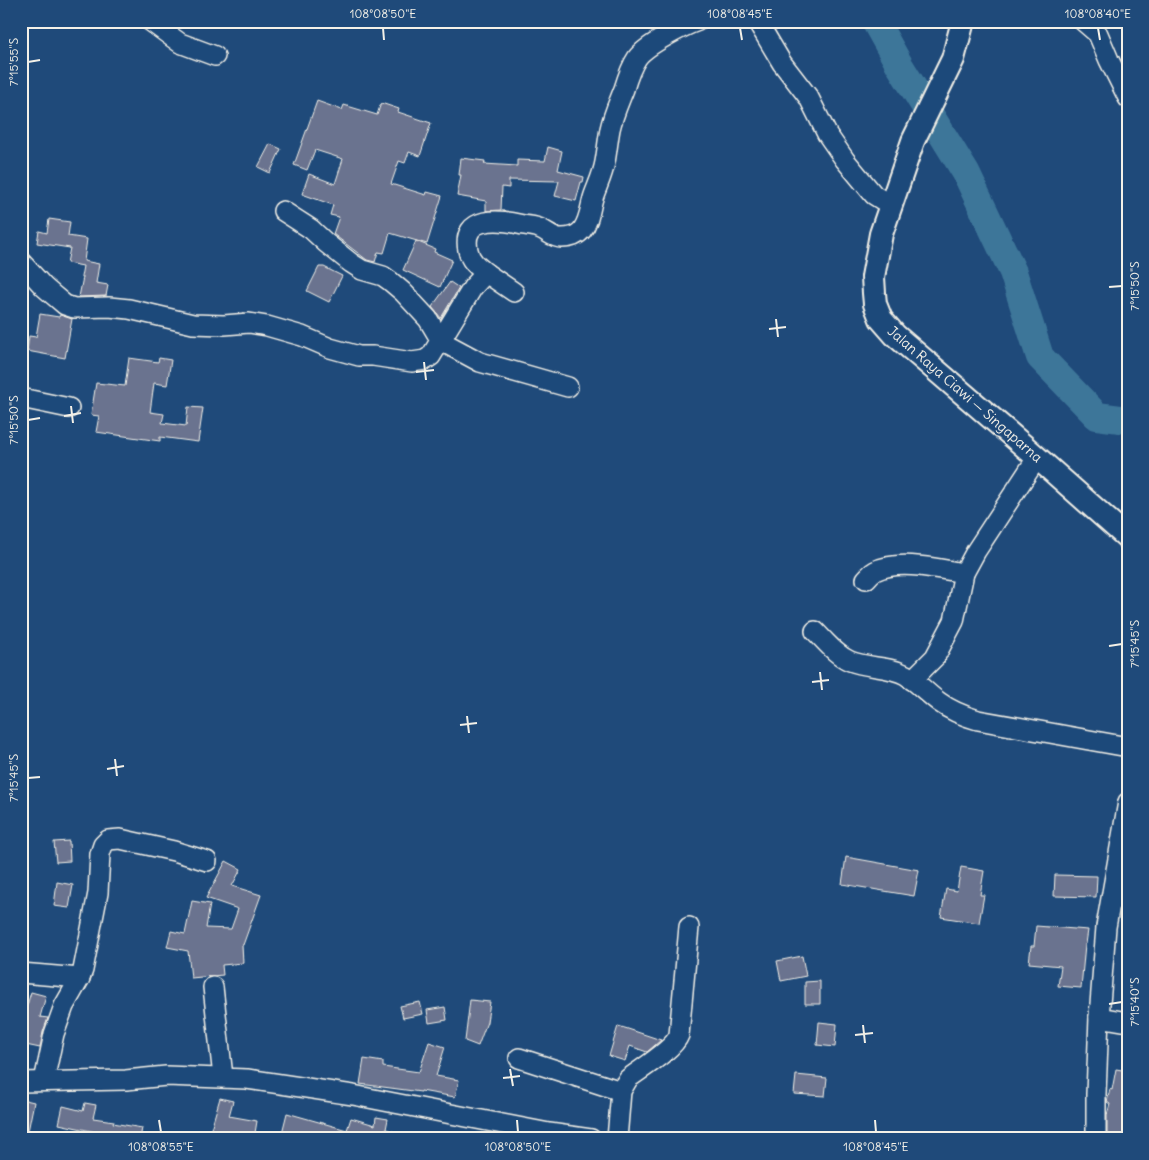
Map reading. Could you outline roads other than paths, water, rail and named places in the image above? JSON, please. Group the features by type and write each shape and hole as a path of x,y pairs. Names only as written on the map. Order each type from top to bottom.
{"main road":[{"name":"Jalan Raya Ciawi — Singaparna","path":"963,21 953,59 914,141 890,205 881,234 873,278 875,304 881,319 902,342 1128,538"}],"street":[{"path":"150,21 180,43 215,56"},
{"path":"176,21 180,43"},
{"path":"514,292 473,262 468,251 468,235 471,228 492,221 511,222 541,229 562,238 574,236 581,232 586,224 600,182 613,119 631,69 637,58 643,51 666,36 698,21"},
{"path":"757,21 782,63 809,98 827,134 853,170 874,195 890,205"},
{"path":"1083,21 1098,34 1128,98"},
{"path":"283,211 311,229 326,244 351,263 362,270 383,276 390,281 428,319 441,341 480,362 568,387"},
{"path":"21,262 65,305 74,308 110,307 193,324 224,325 249,323 302,336 330,348 359,356 373,356 412,362 425,360 430,356 473,287 486,273"},
{"path":"21,398 69,408"},
{"path":"912,680 934,657 954,621 964,572 1038,458"},
{"path":"866,579 875,571 881,569 910,565 964,572"},
{"path":"815,631 829,646 851,662 906,675 940,703 963,716 1128,747"},
{"path":"1096,1139 1099,1017 1106,927 1128,802"},
{"path":"44,1081 54,1034 64,1006 83,970 98,893 100,854 103,845 108,840 120,839 174,851 207,861"},
{"path":"616,1139 621,1091 628,1079 669,1048 679,1035 689,927"},
{"path":"21,973 80,978"},
{"path":"214,987 223,1077"},
{"path":"1099,1017 1128,1022"},
{"path":"519,1058 621,1091"},
{"path":"21,1082 126,1080 166,1076 247,1079 353,1095 549,1133 591,1139"}],"waterway":[{"path":"875,21 900,66 966,173 1013,272 1040,357 1097,416 1128,420"}]}
